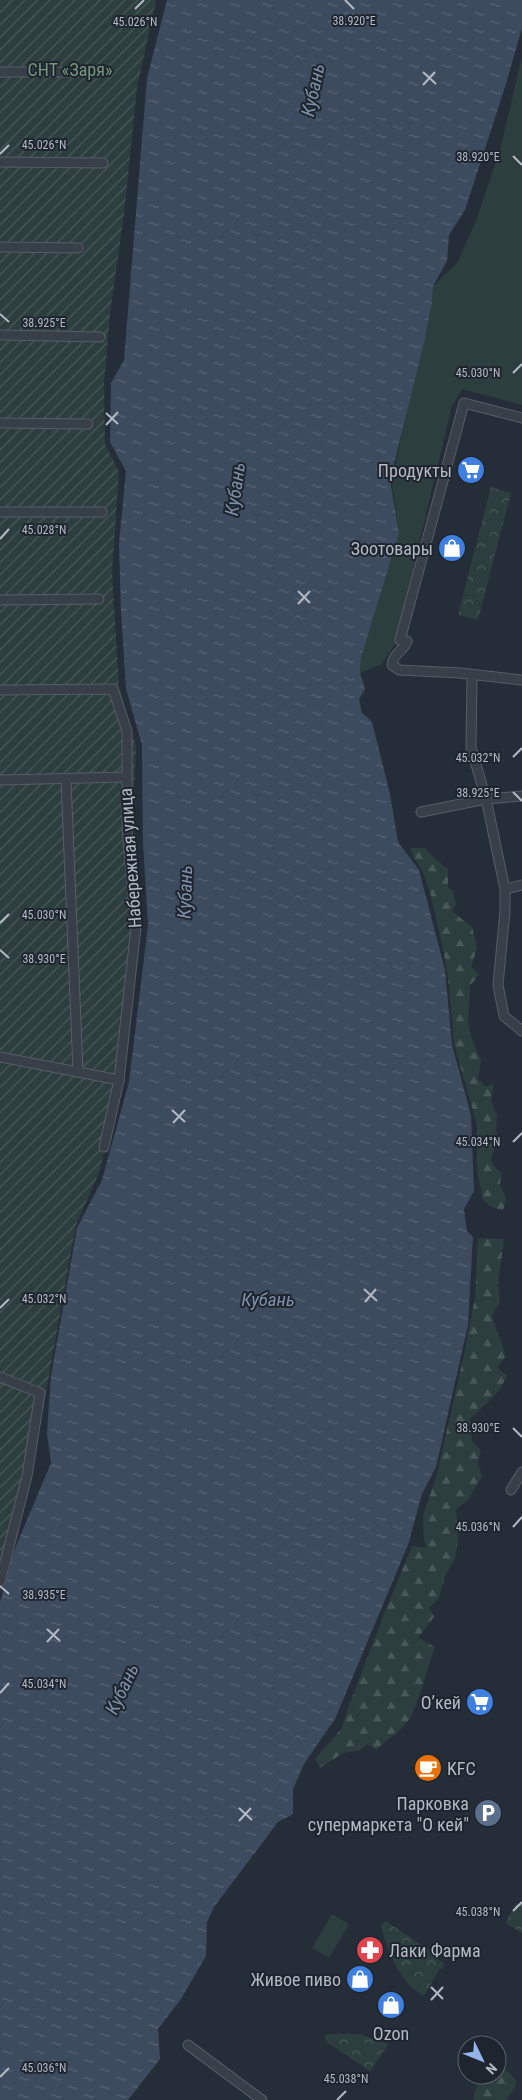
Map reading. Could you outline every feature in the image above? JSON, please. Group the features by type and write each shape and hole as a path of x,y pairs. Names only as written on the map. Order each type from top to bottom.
{"street":[{"path":"0,72 99,72"},
{"path":"0,162 103,162"},
{"path":"0,247 78,248"},
{"path":"0,335 100,337"},
{"path":"522,418 464,404 400,640 407,641 405,648 398,652 392,661 392,665 398,670 522,680"},
{"path":"0,423 88,424"},
{"path":"0,512 102,512"},
{"path":"0,600 99,599"},
{"path":"472,675 471,747 486,799 504,889 505,912 498,984 504,1016 522,1031"},
{"name":"Набережная улица","path":"0,690 113,689 127,731 125,778 127,828 136,927 119,1080 104,1147"},
{"path":"0,780 125,778"},
{"path":"66,780 78,1071"},
{"path":"421,812 486,799 522,796"},
{"path":"504,889 522,885"},
{"path":"0,1057 119,1080"},
{"path":"0,1377 40,1393 27,1476 0,1582"},
{"path":"511,1490 522,1472"},
{"path":"188,2045 262,2100"}],"green space":[{"name":"СНТ «Заря»","path":"0,0 156,0 137,88 124,214 110,314 104,384 105,444 119,472 112,572 119,687 136,746 132,842 139,887 141,930 121,1084 99,1173 76,1225 31,1476 0,1593"},
{"path":"522,57 522,405 462,389 452,406 395,644 382,664 360,673 361,658 399,533 392,483 406,413 425,339 433,286 457,263 476,221 500,150"},
{"path":"491,487 511,493 478,620 458,615"},
{"path":"410,848 425,848 448,869 448,887 453,891 456,905 452,911 472,927 477,948 471,967 479,974 470,986 468,1022 471,1037 481,1060 478,1079 486,1087 494,1083 491,1100 497,1116 496,1130 499,1142 491,1158 501,1173 500,1184 506,1198 503,1211 490,1206 483,1199 477,1171 477,1125 454,1044 449,985 444,954 430,892 423,872"},
{"path":"478,1238 504,1239 498,1283 500,1302 492,1315 505,1358 497,1367 507,1376 499,1391 470,1419 472,1441 481,1451 478,1463 482,1476 467,1501 456,1509 458,1540 455,1559 445,1576 439,1598 429,1608 434,1617 418,1638 435,1647 415,1707 404,1726 376,1750 368,1744 360,1750 343,1753 320,1768 315,1759 342,1728 384,1614 412,1546 427,1548 424,1539 423,1515 436,1478 465,1350 475,1298"},
{"path":"517,1903 522,1904 522,1933 507,1924 506,1921"},
{"path":"332,1914 349,1924 329,1958 312,1948"},
{"path":"384,1922 387,1922 437,1955 436,1958 445,1964 442,1969 440,1968 424,1996 408,1983 396,1966 381,1927"},
{"path":"327,2034 360,2034 389,2044 370,2071 328,2043 324,2037"},
{"path":"507,2071 516,2081 516,2085 506,2100 474,2100 475,2090 478,2085 507,2085"}],"water":[{"name":"Кубань","path":"167,0 522,0 522,28 506,84 465,210 449,235 447,261 433,286 425,339 390,480 399,533 361,658 360,673 365,689 359,699 362,713 372,722 390,794 398,842 419,870 445,970 452,1045 471,1115 474,1191 464,1209 467,1231 473,1237 468,1325 436,1467 422,1494 408,1545 335,1719 304,1764 293,1789 293,1814 278,1822 214,1907 207,1922 206,1956 181,1999 158,2029 160,2059 128,2100 0,2100 0,1602 14,1551 51,1463 47,1434 51,1376 77,1228 102,1180 129,1082 148,925 143,842 142,745 126,689 121,611 119,544 126,471 110,442 111,383 124,360 147,78"}],"place":[{"name":"Продукты","path":"471,470"},
{"name":"Зоотовары","path":"452,548"},
{"name":"О’кей","path":"480,1702"},
{"name":"KFC","path":"428,1768"},
{"name":"Парковка супермаркета \"О кей\"","path":"488,1813"},
{"name":"Лаки Фарма","path":"370,1950"},
{"name":"Живое пиво","path":"360,1979"},
{"name":"Ozon","path":"391,2005"}]}
